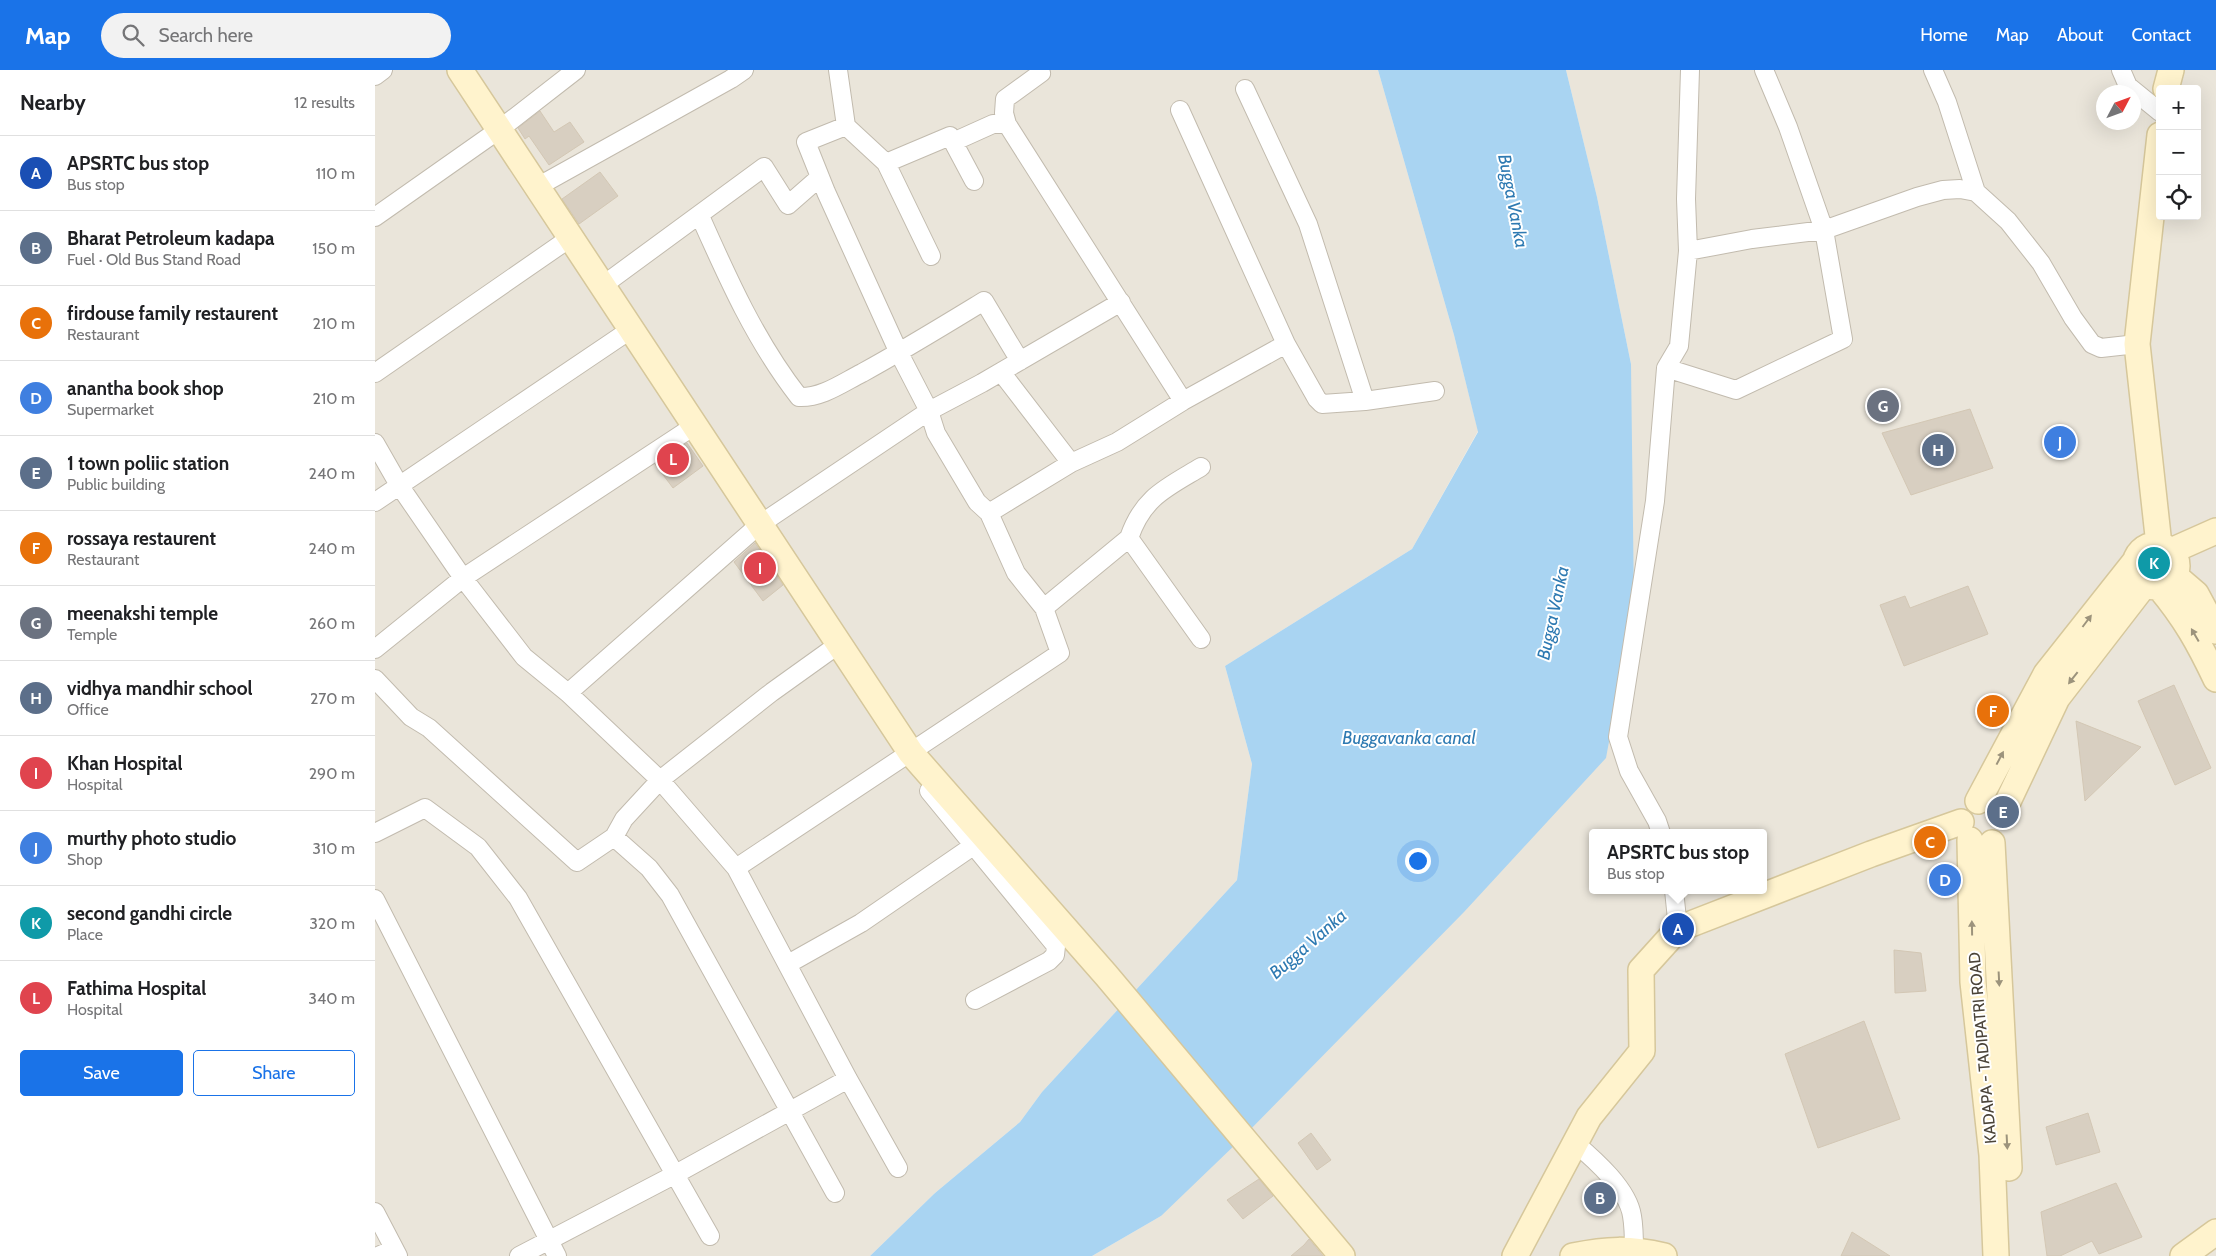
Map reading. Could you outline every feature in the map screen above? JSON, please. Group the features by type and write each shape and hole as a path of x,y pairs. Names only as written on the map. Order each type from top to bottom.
{"main road":[{"path":"460,70 693,426 839,644 907,756 1106,975 1342,1256"},
{"path":"2167,85 2171,70"},
{"path":"1515,1256 1589,1117 1643,1051 1641,970 1678,929 1844,865 1970,832 2003,834 2005,827 2003,812 2057,698 2177,563 2165,548 2137,344 2156,171"},
{"path":"1970,832 1966,809 1978,801 2046,674 2137,559 2146,548 2165,548 2216,531"},
{"path":"2137,559 2137,573 2197,594 2216,631"},
{"path":"2160,582 2196,637 2216,679"},
{"path":"1978,801 1991,802 2003,812"},
{"name":"KADAPA - TADIPATRI ROAD","path":"1970,832 1973,982 1992,1155 1996,1256"},
{"name":"KADAPA - TADIPATRI ROAD","path":"1970,832 2008,1157 2011,1256"},
{"path":"2183,1256 2216,1232"},
{"path":"1573,1256 1603,1250 1634,1251 1664,1256"}],"street":[{"path":"375,76 383,70"},
{"path":"375,217 499,129 576,70"},
{"path":"537,187 744,70"},
{"path":"838,70 845,126 886,163 931,256"},
{"path":"1660,829 1629,771 1618,737 1655,501 1666,368 1679,346 1688,251 1686,199 1690,70"},
{"path":"1666,368 1737,390 1843,340 1824,230 1788,127 1764,70"},
{"path":"1933,70 1947,102 1976,192 2008,221 2027,244 2041,263 2073,318 2092,344 2101,348 2137,344"},
{"path":"2121,70 2128,86 2156,109"},
{"path":"1043,71 1005,99 1004,113 1007,124 1183,401"},
{"path":"1245,89 1308,224 1365,401"},
{"path":"1180,110 1286,344 1319,402 1326,404 1365,401 1435,391"},
{"path":"953,142 993,124 1007,124"},
{"path":"736,868 907,756 1059,653 1045,608 1016,573 989,513 977,502 936,433 929,412 899,353 820,177 806,142 845,126"},
{"path":"886,163 949,136 974,181"},
{"path":"602,286 700,216 765,166 788,205 820,177"},
{"path":"1688,251 1752,239 1824,230 1943,190 1960,189 1976,192"},
{"path":"700,216 737,297 779,371 799,397 807,398 827,392 899,353 984,301 1020,361"},
{"path":"375,373 570,238"},
{"path":"568,693 759,524 929,412 1121,302"},
{"path":"375,502 631,330"},
{"path":"989,513 1071,463 1117,442 1183,401 1286,344"},
{"path":"1001,372 1071,463"},
{"path":"375,648 463,578 693,426"},
{"path":"375,443 399,485 463,578 524,657 568,693 660,780 736,868 848,1079 899,1168"},
{"path":"1045,608 1129,538 1135,520 1143,508 1169,486 1201,467"},
{"path":"1129,538 1201,639"},
{"path":"375,679 411,717 429,728 577,862 614,837 624,819 660,780 772,692 839,644"},
{"path":"907,756 973,846 1056,946 1055,955 1049,961 975,1000"},
{"path":"375,832 425,808 478,847 518,898 710,1236"},
{"path":"614,837 649,868 670,895 835,1193"},
{"path":"787,964 861,923 973,846"},
{"path":"1674,894 1678,929"},
{"path":"375,899 553,1248"},
{"path":"519,1256 553,1248 674,1175 848,1079"},
{"path":"1575,1143 1601,1166 1623,1195 1632,1214 1634,1251"},
{"path":"375,1212 396,1252 378,1256"}],"shaded area":[{"path":"375,70 1378,70 1454,335 1478,431 1412,549 1225,666 1252,764 1237,880 1042,1092 1020,1122 935,1193 870,1256 375,1256"},
{"path":"1566,70 2216,70 2216,1256 1092,1256 1161,1216 1631,364 1597,197"}],"water":[{"name":"Buggavanka canal","path":"1378,70 1566,70 1597,197 1631,364 1634,605 1606,758 1464,912 1239,1141 1161,1216 1092,1256 870,1256 935,1193 1020,1122 1042,1092 1237,880 1252,764 1225,666 1412,549 1478,432 1454,335"}],"building":[{"path":"540,111 554,132 570,122 584,142 549,165 529,136 525,139 518,128"},
{"path":"600,172 618,196 579,224 562,199"},
{"path":"1970,409 1993,468 1911,495 1882,433"},
{"path":"687,443 703,466 673,488 655,464"},
{"path":"755,543 783,585 763,601 734,562"},
{"path":"1968,586 1988,634 1904,666 1880,605 1905,596 1910,608"},
{"path":"2174,685 2211,768 2175,785 2138,701"},
{"path":"2076,721 2141,747 2085,801"},
{"path":"1894,950 1921,953 1926,991 1895,993"},
{"path":"1864,1021 1900,1119 1818,1148 1785,1054"},
{"path":"2088,1113 2100,1152 2056,1165 2046,1127"},
{"path":"1311,1133 1331,1160 1317,1170 1298,1143"},
{"path":"1259,1179 1273,1196 1243,1219 1227,1200"},
{"path":"2116,1183 2142,1237 2099,1254 2092,1241 2060,1256 2047,1256 2041,1212"},
{"path":"1852,1232 1890,1256 1841,1256"},
{"path":"1309,1239 1323,1256 1291,1256 1304,1245"}],"place":[{"name":"meenakshi temple","path":"1883,406"},
{"name":"murthy photo studio","path":"2060,442"},
{"name":"vidhya mandhir school","path":"1938,450"},
{"name":"Fathima Hospital","path":"673,459"},
{"name":"second gandhi circle","path":"2154,563"},
{"name":"Khan Hospital","path":"760,568"},
{"name":"rossaya restaurent","path":"1993,711"},
{"name":"1 town poliic station","path":"2003,812"},
{"name":"firdouse family restaurent","path":"1930,842"},
{"name":"anantha book shop","path":"1945,880"},
{"name":"APSRTC bus stop","path":"1678,929"},
{"name":"Bharat Petroleum kadapa","path":"1600,1198"}],"water label":[{"name":"Bugga Vanka","path":"1513,201"},
{"name":"Bugga Vanka","path":"1553,613"},
{"name":"Bugga Vanka","path":"1308,944"}]}
